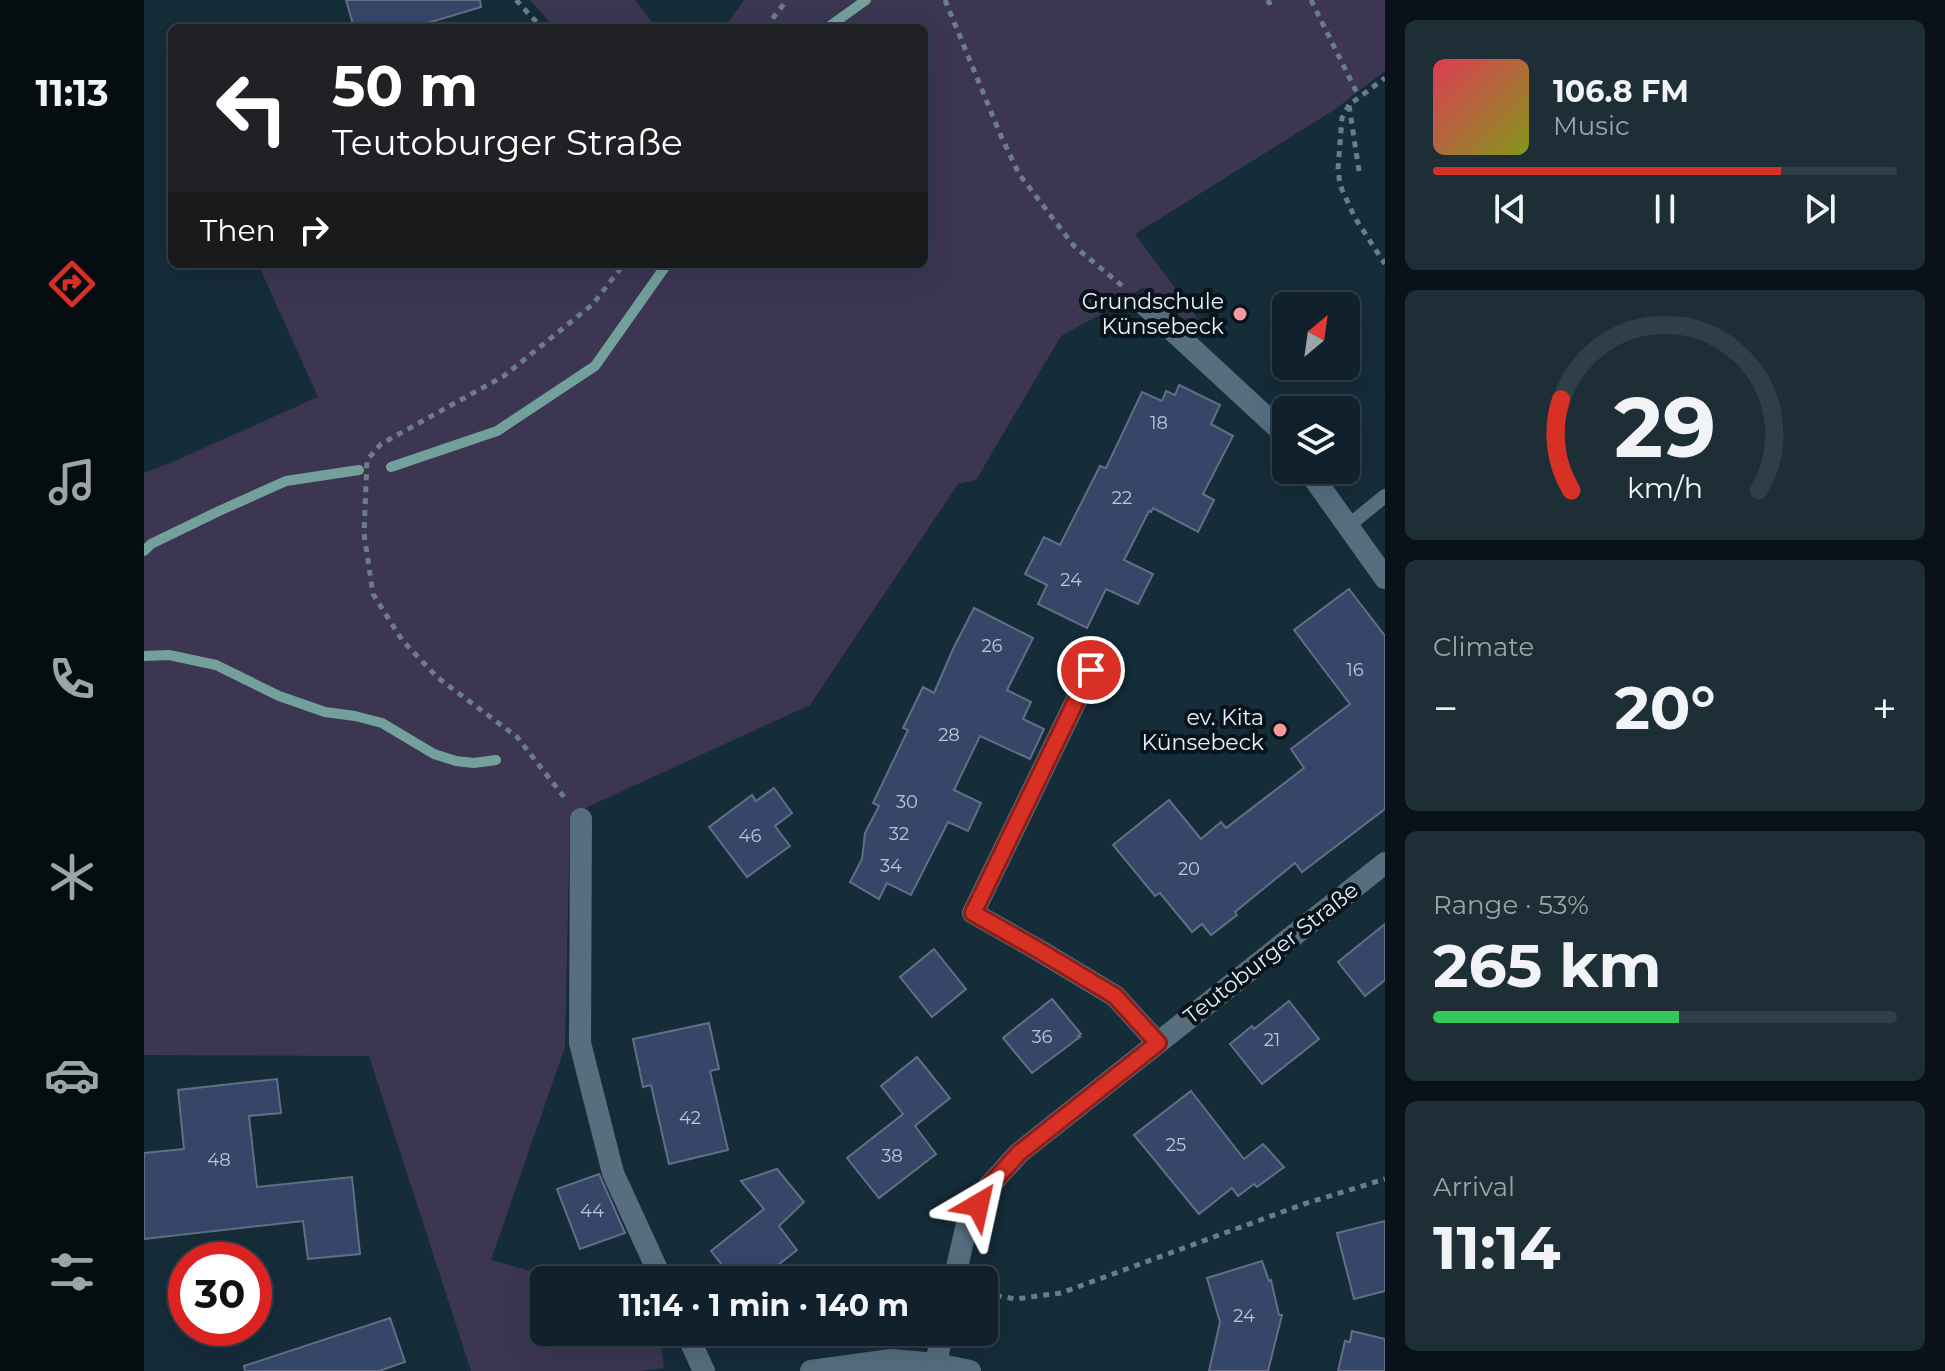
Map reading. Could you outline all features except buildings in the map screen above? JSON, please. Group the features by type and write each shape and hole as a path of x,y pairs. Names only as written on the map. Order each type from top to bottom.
{"street":[{"path":"1145,305 1272,423"},
{"path":"1318,484 1385,578"},
{"path":"1091,670 973,913 1115,996 1158,1043"},
{"path":"581,819 580,1043 613,1173 656,1266"},
{"name":"Teutoburger Straße","path":"957,1266 967,1224 989,1186 1019,1153 1385,863"},
{"path":"692,1346 704,1371"},
{"path":"935,1367 940,1346"},
{"path":"811,1371 891,1360 970,1371"}],"lane":[{"path":"1348,526 1385,496"}],"path":[{"path":"516,0 538,24"},
{"path":"768,24 787,0"},
{"path":"945,0 1019,174 1074,246 1145,305"},
{"path":"1268,0 1269,3 1275,0"},
{"path":"1311,0 1359,97"},
{"path":"1385,78 1349,105 1342,118 1338,169 1340,185 1355,218 1385,264"},
{"path":"1349,105 1359,171"},
{"path":"581,819 517,737 437,677 402,640 373,594 364,534 367,460 381,444 504,376 593,304 621,268"},
{"path":"998,1296 1015,1299 1061,1293 1304,1204 1385,1179"}],"shaded area":[{"path":"530,0 635,0 654,24 551,24"},
{"path":"744,0 1385,0 1385,71 1334,110 1135,234 1200,322 1196,328 1143,287 1118,305 1061,336 976,480 958,484 810,705 570,815 565,1047 491,1260 530,1271 530,1346 662,1346 664,1368 640,1371 471,1371 369,1056 144,1055 144,473 318,397 260,268 928,268 928,24 727,24"}],"waterway":[{"path":"833,24 866,0"},
{"path":"391,467 497,431 595,366 664,268"},
{"path":"144,551 151,544 286,481 359,470"},
{"path":"144,656 169,655 216,665 279,696 325,712 382,723 434,754 456,761 474,763 496,760"}],"place":[{"name":"Grundschule Künsebeck","path":"1240,314"},
{"name":"ev. Kita Künsebeck","path":"1280,730"}],"route":[{"path":"978,1205 989,1186 1019,1153 1158,1043 1115,996 973,913 1091,670"}]}
